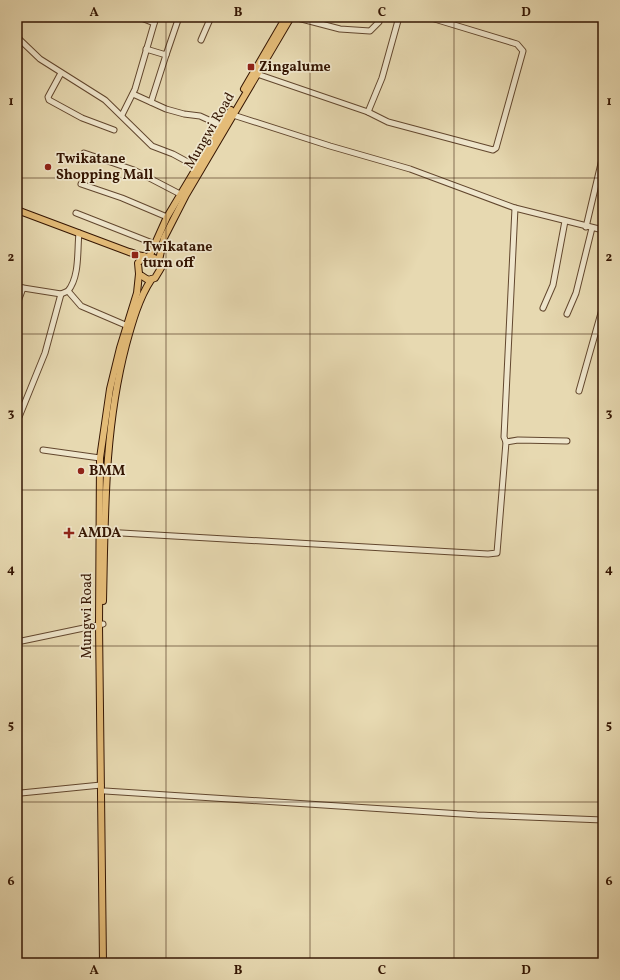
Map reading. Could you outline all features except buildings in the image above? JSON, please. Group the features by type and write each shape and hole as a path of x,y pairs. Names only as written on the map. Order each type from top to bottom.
{"main road":[{"name":"Mungwi Road","path":"159,260 164,238 172,221 286,17"},
{"name":"Mungwi Road","path":"147,256 155,244 167,217 180,194 222,126 258,74 292,17"},
{"path":"17,210 129,252 159,260 161,264 160,272 151,280 144,279 139,274 138,263 129,252"},
{"path":"138,263 147,256"},
{"name":"Mungwi Road","path":"105,963 105,791 101,624 106,460 119,374 137,293 139,274"},
{"name":"Mungwi Road","path":"105,963 101,785 100,458 110,389 129,326 146,287 151,280"}],"street":[{"path":"122,115 133,94 155,20 139,17"},
{"path":"151,102 179,17"},
{"path":"201,40 211,17"},
{"path":"292,17 340,29 370,31 379,22 380,17"},
{"path":"368,112 382,78 399,17"},
{"path":"258,74 368,112 395,124 489,150 496,148 523,51 517,44 428,17"},
{"path":"17,38 40,59 105,100 152,146 173,154 197,167"},
{"path":"146,49 166,55"},
{"path":"61,73 48,97 49,100 82,118 114,130"},
{"path":"133,94 184,114 200,116 222,126"},
{"path":"231,114 330,146 410,169 515,208 566,222 603,230"},
{"path":"84,153 134,170 180,194"},
{"path":"586,226 603,155"},
{"path":"81,184 122,198 167,217"},
{"path":"104,532 497,553 506,442 504,437 515,208"},
{"path":"76,213 155,244"},
{"path":"543,308 552,285 566,222"},
{"path":"567,314 576,293 592,228"},
{"path":"17,304 20,288 61,294 68,291 73,282 79,233"},
{"path":"68,291 81,306 129,326"},
{"path":"17,422 45,353 61,294"},
{"path":"579,391 603,306"},
{"path":"506,442 518,440 567,441"},
{"path":"43,450 100,458"},
{"path":"17,642 101,624"},
{"path":"21,793 101,785"},
{"path":"105,791 477,816 603,820"}],"place":[{"name":"Zingalume","path":"251,67"},
{"name":"Twikatane Shopping Mall","path":"48,167"},
{"name":"Twikatane turn off","path":"135,255"},
{"name":"BMM","path":"81,471"},
{"name":"AMDA","path":"69,533"}]}
